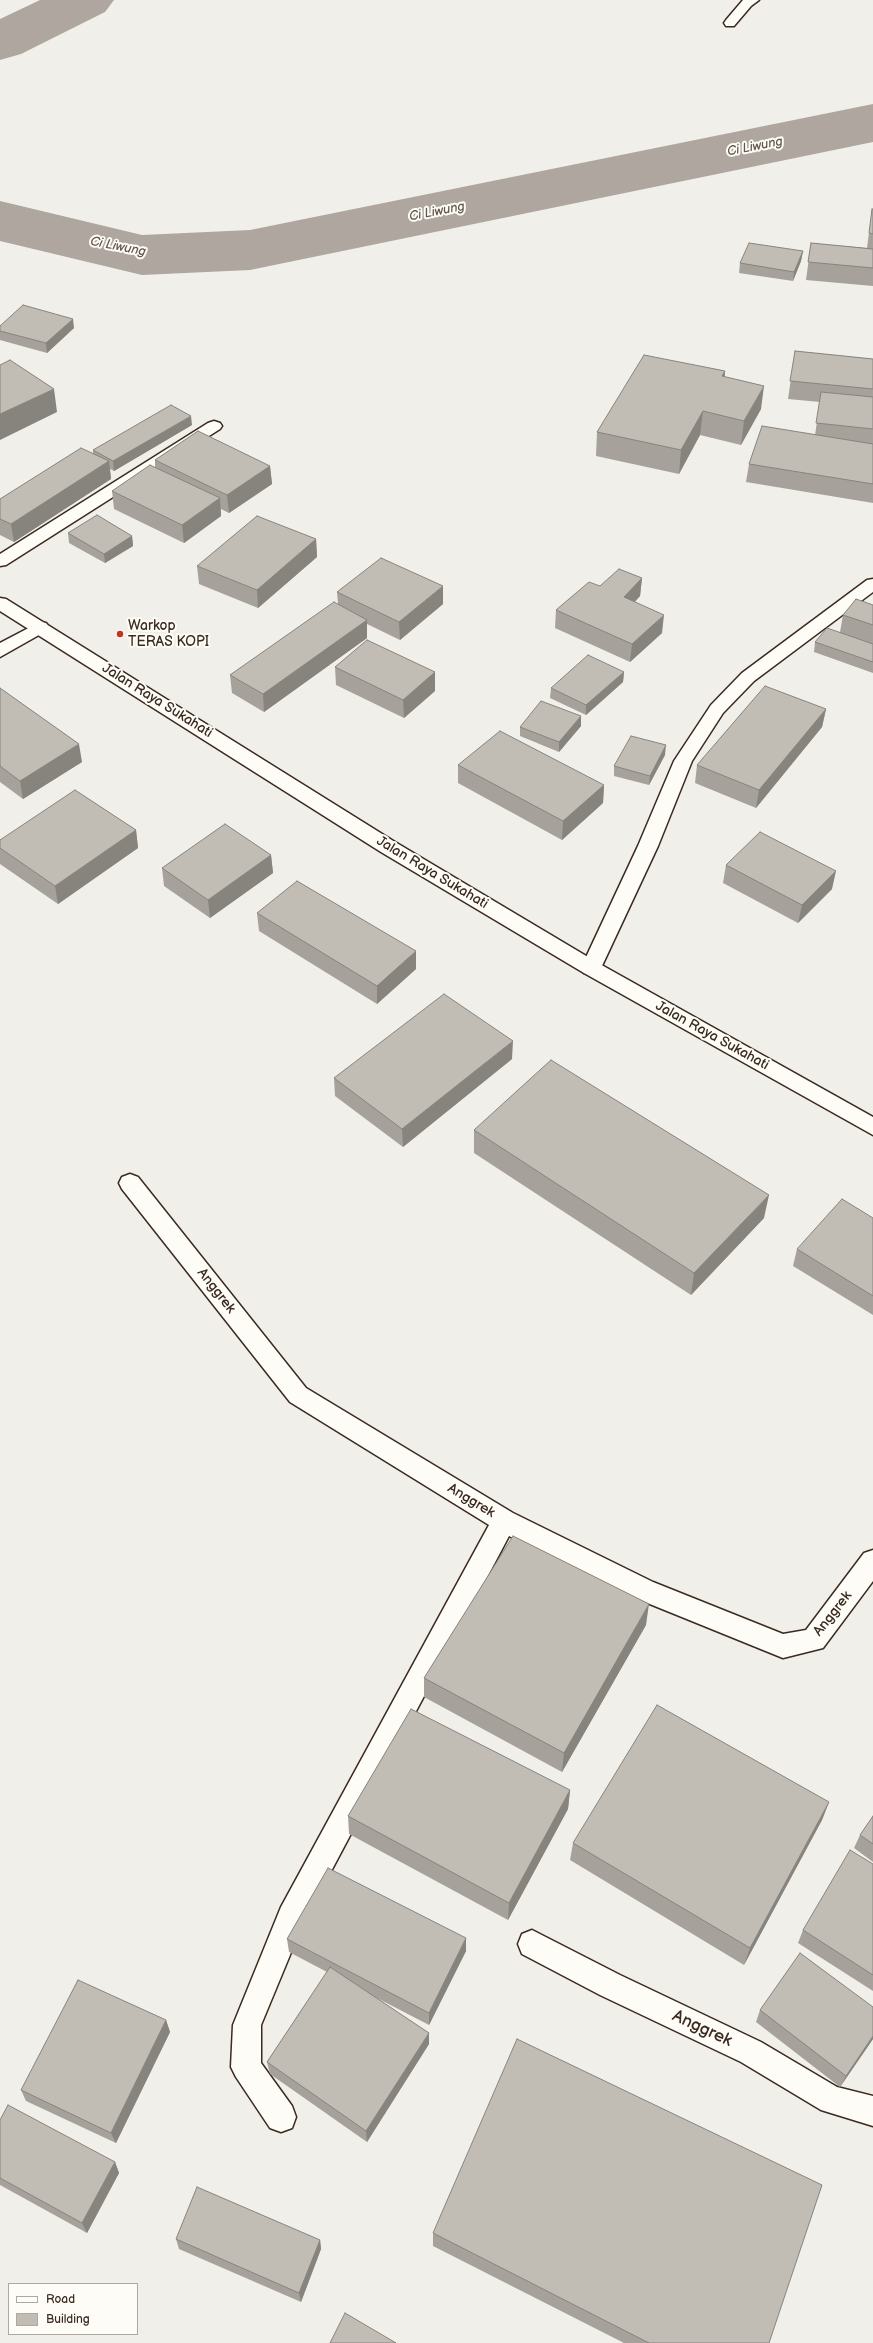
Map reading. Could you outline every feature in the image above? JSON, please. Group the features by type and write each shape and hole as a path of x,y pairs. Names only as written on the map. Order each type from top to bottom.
{"street":[{"path":"730,23 747,3 753,0"},
{"path":"0,561 214,426"},
{"path":"591,968 648,846 683,761 717,709 748,677 873,584"},
{"name":"Jalan Raya Sukahati","path":"0,604 40,627 388,847 591,968 873,1127"},
{"path":"0,651 40,627"},
{"name":"Anggrek","path":"130,1183 298,1395 504,1521 644,1590 783,1646 814,1640 873,1561"},
{"path":"281,2117 246,2067 247,2025 291,1917 504,1521"},
{"name":"Anggrek","path":"532,1944 610,1985 751,2052 831,2100 873,2111"}],"building":[{"path":"873,209 873,234 869,233"},
{"path":"749,243 803,251 794,272 740,263"},
{"path":"811,243 873,249 873,268 808,262"},
{"path":"23,305 73,319 46,343 0,331 0,326"},
{"path":"795,351 873,359 873,389 790,381"},
{"path":"644,355 725,371 722,376 764,386 744,421 703,411 681,450 597,432"},
{"path":"10,360 54,389 0,414 0,365"},
{"path":"821,392 873,397 873,429 816,423"},
{"path":"171,405 191,416 113,461 93,450"},
{"path":"762,426 873,444 873,484 749,464"},
{"path":"198,431 270,466 227,495 155,460"},
{"path":"81,448 109,461 11,524 0,519 0,499"},
{"path":"150,465 220,498 182,525 112,491"},
{"path":"97,515 132,536 104,554 68,533"},
{"path":"257,516 316,539 257,590 197,566"},
{"path":"381,558 443,586 399,622 337,592"},
{"path":"619,569 642,578 624,597 664,615 632,644 556,610 589,582 600,586"},
{"path":"856,599 873,605 873,625 843,615"},
{"path":"334,602 367,620 263,694 230,675"},
{"path":"827,628 873,644 873,662 815,642"},
{"path":"367,640 435,672 403,700 335,667"},
{"path":"588,655 624,672 586,705 551,688"},
{"path":"765,686 826,709 759,790 697,765"},
{"path":"0,688 79,744 20,781 0,766"},
{"path":"541,701 581,716 559,742 520,727"},
{"path":"500,731 604,785 563,821 458,765"},
{"path":"631,736 666,745 650,776 614,766"},
{"path":"75,790 136,830 55,886 0,848 0,840"},
{"path":"225,824 271,855 208,900 162,868"},
{"path":"760,832 836,871 802,905 726,865"},
{"path":"297,881 416,951 377,986 257,913"},
{"path":"444,994 513,1041 402,1129 334,1078"},
{"path":"551,1060 769,1195 694,1273 474,1130"},
{"path":"842,1199 873,1218 873,1296 797,1249"},
{"path":"513,1536 649,1604 564,1753 424,1678"},
{"path":"657,1705 829,1802 750,1948 573,1843"},
{"path":"411,1709 570,1790 509,1903 348,1816"},
{"path":"873,1816 873,1844 860,1835"},
{"path":"850,1850 873,1864 873,1975 803,1930"},
{"path":"328,1868 466,1938 429,2013 287,1939"},
{"path":"800,1953 873,2007 873,2036 846,2076 760,2010"},
{"path":"330,1967 429,2033 366,2131 267,2062"},
{"path":"78,1980 166,2020 111,2133 21,2090"},
{"path":"517,2039 822,2185 769,2343 649,2343 433,2233"},
{"path":"8,2105 115,2162 82,2223 0,2178 0,2120"},
{"path":"197,2187 320,2240 299,2293 176,2239"},
{"path":"345,2313 396,2343 330,2343"}],"waterway":[{"name":"Ci Liwung","path":"0,42 85,0"},
{"name":"Ci Liwung","path":"0,221 142,255 250,250 873,123"}],"place":[{"name":"Warkop TERAS KOPI","path":"120,634"}]}
